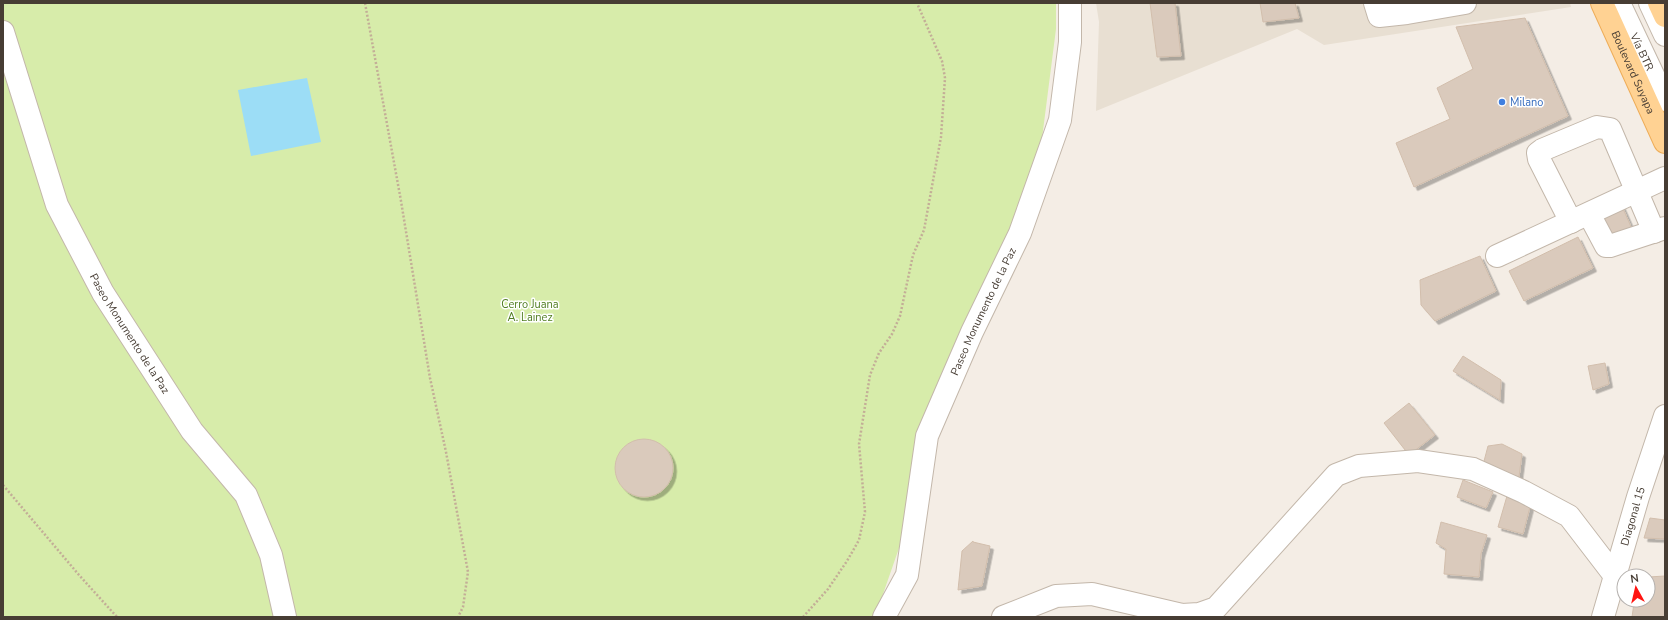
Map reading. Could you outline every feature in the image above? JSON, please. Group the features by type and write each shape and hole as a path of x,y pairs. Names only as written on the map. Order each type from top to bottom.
{"main road":[{"name":"Boulevard Suyapa","path":"1602,3 1665,142"},
{"path":"1659,3 1665,16"}],"street":[{"name":"Paseo Monumento de la Paz","path":"884,617 907,575 927,436 972,332 1020,233 1060,120 1070,42 1070,3"},
{"path":"1375,3 1379,16 1407,13 1465,3"},
{"name":"Vía BTR","path":"1619,3 1665,100"},
{"path":"1650,3 1665,35"},
{"name":"Paseo Monumento de la Paz","path":"3,32 58,205 103,293 192,431 246,495 271,555 285,617"},
{"path":"1597,127 1606,127 1610,129 1636,191 1660,230 1614,246 1606,246 1580,218 1538,159 1538,153 1597,127"},
{"path":"1497,256 1665,178"},
{"name":"Diagonal 15","path":"1604,617 1638,497 1665,416"},
{"path":"1003,617 1056,596 1092,594 1182,616 1198,614 1216,608 1336,475 1359,466 1418,462 1473,469 1524,492 1569,516 1615,576"}],"path":[{"path":"365,3 400,193 430,378 446,452 468,572 463,607 458,617"},
{"path":"803,617 828,590 859,540 864,525 864,494 859,444 870,375 879,353 892,334 900,316 913,255 924,230 940,137 945,78 942,61 917,3"},
{"path":"3,485 79,575 117,617"}],"shaded area":[{"path":"1096,3 1570,3 1571,7 1324,45 1297,29 1096,111 1099,22"}],"green space":[{"name":"Cerro Juana A. Lainez","path":"3,3 1056,3 1056,29 1040,154 991,284 875,617 3,617"}],"water":[{"path":"307,78 321,142 251,156 238,90"}],"building":[{"path":"1150,3 1175,3 1181,56 1157,57"},
{"path":"1260,3 1295,3 1299,18 1263,22"},
{"name":"Milano","path":"1525,18 1568,116 1414,187 1396,143 1450,119 1437,88 1473,69 1456,27"},
{"path":"1621,204 1632,229 1611,238 1601,213"},
{"path":"1578,237 1593,268 1524,301 1509,271"},
{"path":"1480,256 1496,291 1435,321 1421,305 1420,280"},
{"path":"1463,356 1501,380 1500,400 1453,371"},
{"path":"1605,363 1609,384 1593,390 1588,366"},
{"path":"1409,403 1435,435 1409,455 1384,423"},
{"path":"644,439 660,444 668,452 673,468 668,484 660,492 644,497 628,492 620,484 615,468 620,452 628,444"},
{"path":"1502,444 1522,454 1519,477 1483,465 1488,446"},
{"path":"1463,480 1493,492 1486,508 1457,497"},
{"path":"1507,496 1531,503 1523,534 1498,527"},
{"path":"1650,518 1665,520 1665,539 1644,538"},
{"path":"1441,522 1487,535 1481,554 1479,577 1444,574 1446,549 1436,543"},
{"path":"973,541 990,546 982,586 958,590 962,551"},
{"path":"1665,576 1665,617 1632,617 1633,608 1656,608 1656,577"}],"place":[{"name":"Milano","path":"1502,102"}]}
